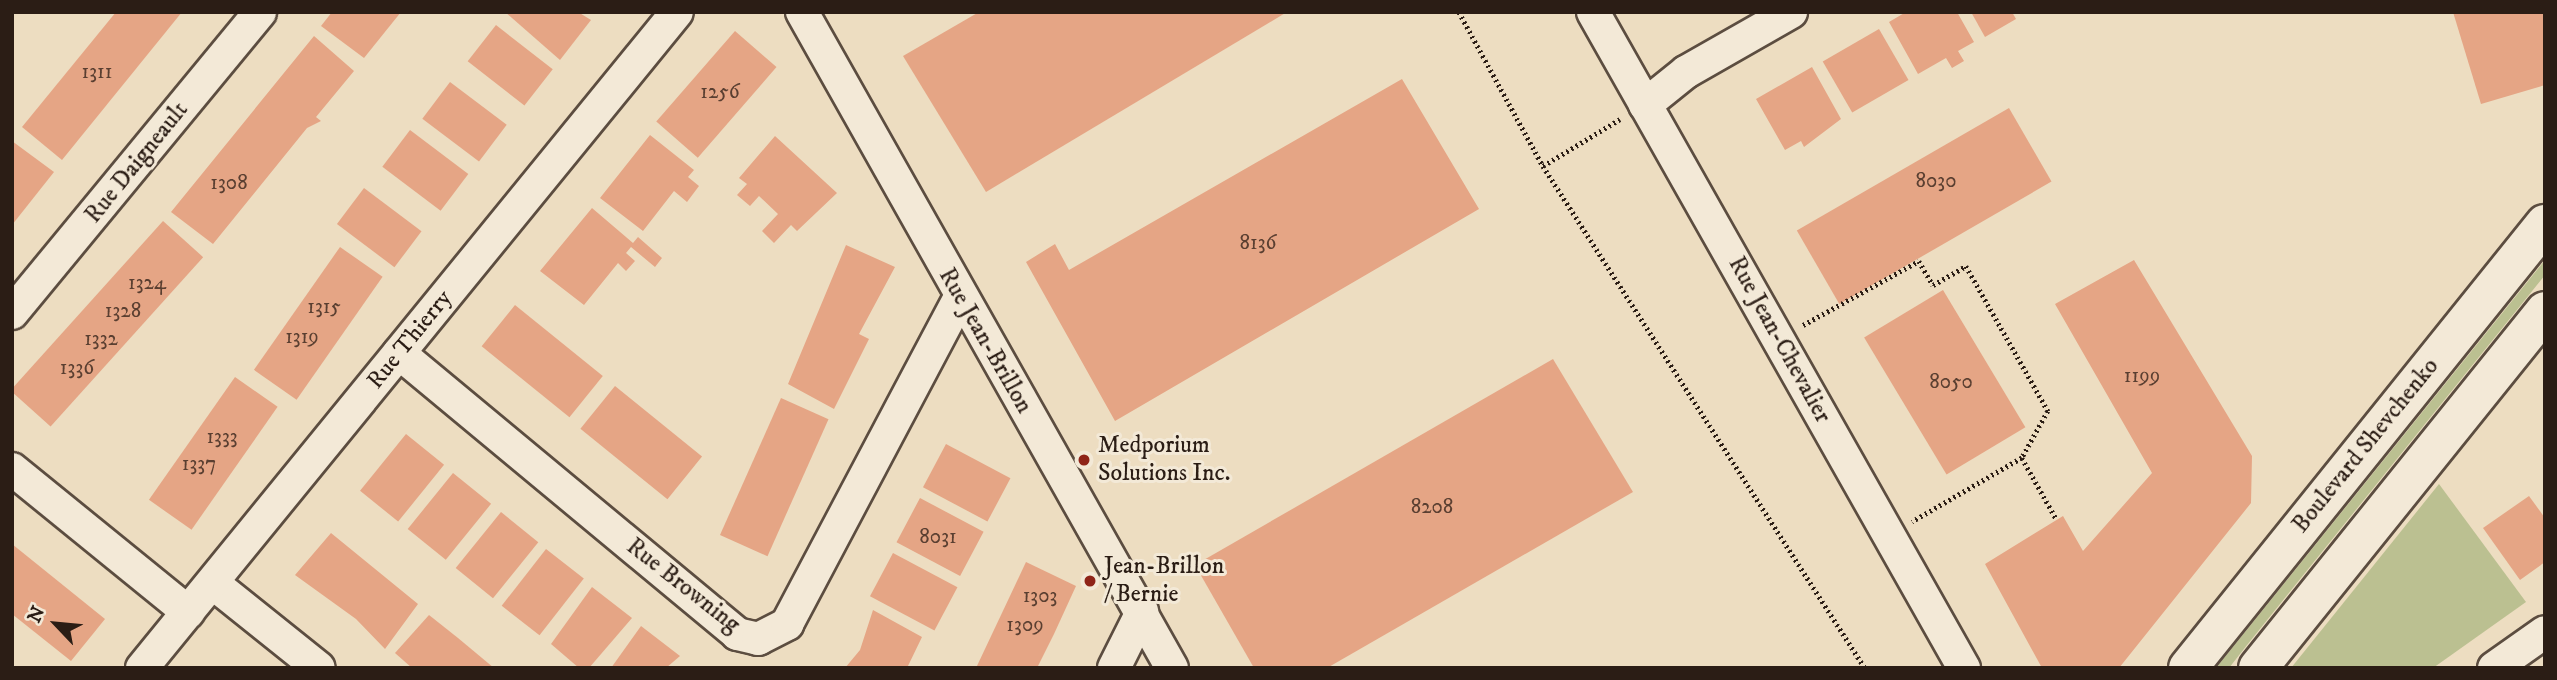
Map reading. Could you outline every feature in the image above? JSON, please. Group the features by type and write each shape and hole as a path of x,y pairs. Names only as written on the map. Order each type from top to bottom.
{"street":[{"name":"Rue Daigneault","path":"12,313 260,12"},
{"name":"Rue Thierry","path":"142,668 214,584 677,12"},
{"name":"Rue Jean-Brillon","path":"802,12 959,299 1172,668"},
{"name":"Rue Jean-Chevalier","path":"1593,12 1964,668"},
{"path":"1645,104 1686,72 1791,12"},
{"name":"Boulevard Shevchenko","path":"2188,668 2545,224"},
{"name":"Rue Browning","path":"399,353 737,634 758,639 787,624 959,299"},
{"path":"2259,668 2545,311"},
{"path":"12,469 188,612"},
{"path":"214,584 318,668"},
{"path":"1114,668 1142,612"},
{"path":"2494,668 2545,632"}],"path":[{"path":"1459,12 1543,166 1865,668"},
{"path":"1543,166 1645,104"},
{"path":"1800,327 1919,261 1933,285 1966,265 2048,411 2022,458 1911,522"},
{"path":"2022,458 2057,520"}],"green space":[{"path":"2545,260 2545,275 2229,668 2216,668"},
{"path":"2439,484 2526,602 2433,668 2291,668"}],"building":[{"path":"116,12 182,12 62,160 22,127"},
{"path":"332,12 401,12 364,58 321,26"},
{"path":"505,12 578,12 591,20 560,60"},
{"path":"979,12 1287,12 986,192 903,56"},
{"path":"1906,12 1957,12 1974,42 1958,51 1964,61 1952,68 1946,58 1918,74 1889,22"},
{"path":"1971,12 2012,12 2016,19 1985,37"},
{"path":"2453,12 2545,12 2545,85 2481,104"},
{"path":"496,25 553,69 524,106 468,61"},
{"path":"1879,29 1908,80 1852,113 1823,62"},
{"path":"735,31 777,67 698,158 656,122"},
{"path":"314,36 354,71 316,117 321,121 307,128 213,244 171,212"},
{"path":"1812,67 1841,119 1804,147 1801,141 1785,150 1756,99"},
{"path":"1402,79 1479,209 1115,421 1026,262 1055,244 1069,270"},
{"path":"450,82 507,125 479,161 422,119"},
{"path":"2009,108 2052,182 1839,304 1797,230"},
{"path":"410,130 468,174 441,211 382,167"},
{"path":"650,135 694,170 688,177 699,186 687,202 674,191 643,231 600,198"},
{"path":"775,136 837,193 797,231 791,225 774,243 762,231 778,214 759,196 750,206 737,195 747,184 739,178"},
{"path":"12,141 54,172 12,225"},
{"path":"364,188 422,231 394,267 337,224"},
{"path":"592,208 633,243 638,237 662,258 655,267 631,247 626,253 635,261 626,271 618,263 584,305 540,271"},
{"path":"163,221 203,257 51,427 12,392 12,389"},
{"path":"846,245 895,267 859,334 869,339 834,409 788,384"},
{"path":"340,247 383,277 297,400 254,370"},
{"path":"2134,260 2252,456 2251,503 2119,668 2042,668 1985,564 2063,516 2083,551 2152,473 2055,304"},
{"path":"1943,290 2025,427 1947,475 1864,337"},
{"path":"515,305 603,376 569,417 482,346"},
{"path":"1553,359 1633,492 1327,668 1254,668 1195,565"},
{"path":"235,377 278,407 192,530 149,500"},
{"path":"615,386 702,456 667,499 580,429"},
{"path":"781,398 829,419 767,556 720,535"},
{"path":"406,434 444,465 398,522 360,491"},
{"path":"946,444 1010,478 987,522 923,487"},
{"path":"453,473 491,504 446,560 408,529"},
{"path":"2529,496 2545,518 2545,562 2520,580 2483,528"},
{"path":"920,498 984,532 960,576 897,542"},
{"path":"501,512 538,542 493,598 456,568"},
{"path":"331,533 418,604 385,649 356,619 295,575"},
{"path":"12,544 105,619 71,661 12,614"},
{"path":"546,549 584,579 539,635 502,606"},
{"path":"893,553 957,587 934,631 870,596"},
{"path":"1026,562 1076,586 1054,634 1037,668 976,668"},
{"path":"592,587 632,618 589,668 579,668 551,644"},
{"path":"873,610 922,637 907,668 845,668 860,650"},
{"path":"429,615 494,668 412,668 395,653"},
{"path":"641,626 680,656 666,668 611,668"}],"place":[{"name":"Medporium Solutions Inc.","path":"1084,460"},
{"name":"Jean-Brillon / Bernie","path":"1090,581"}]}
